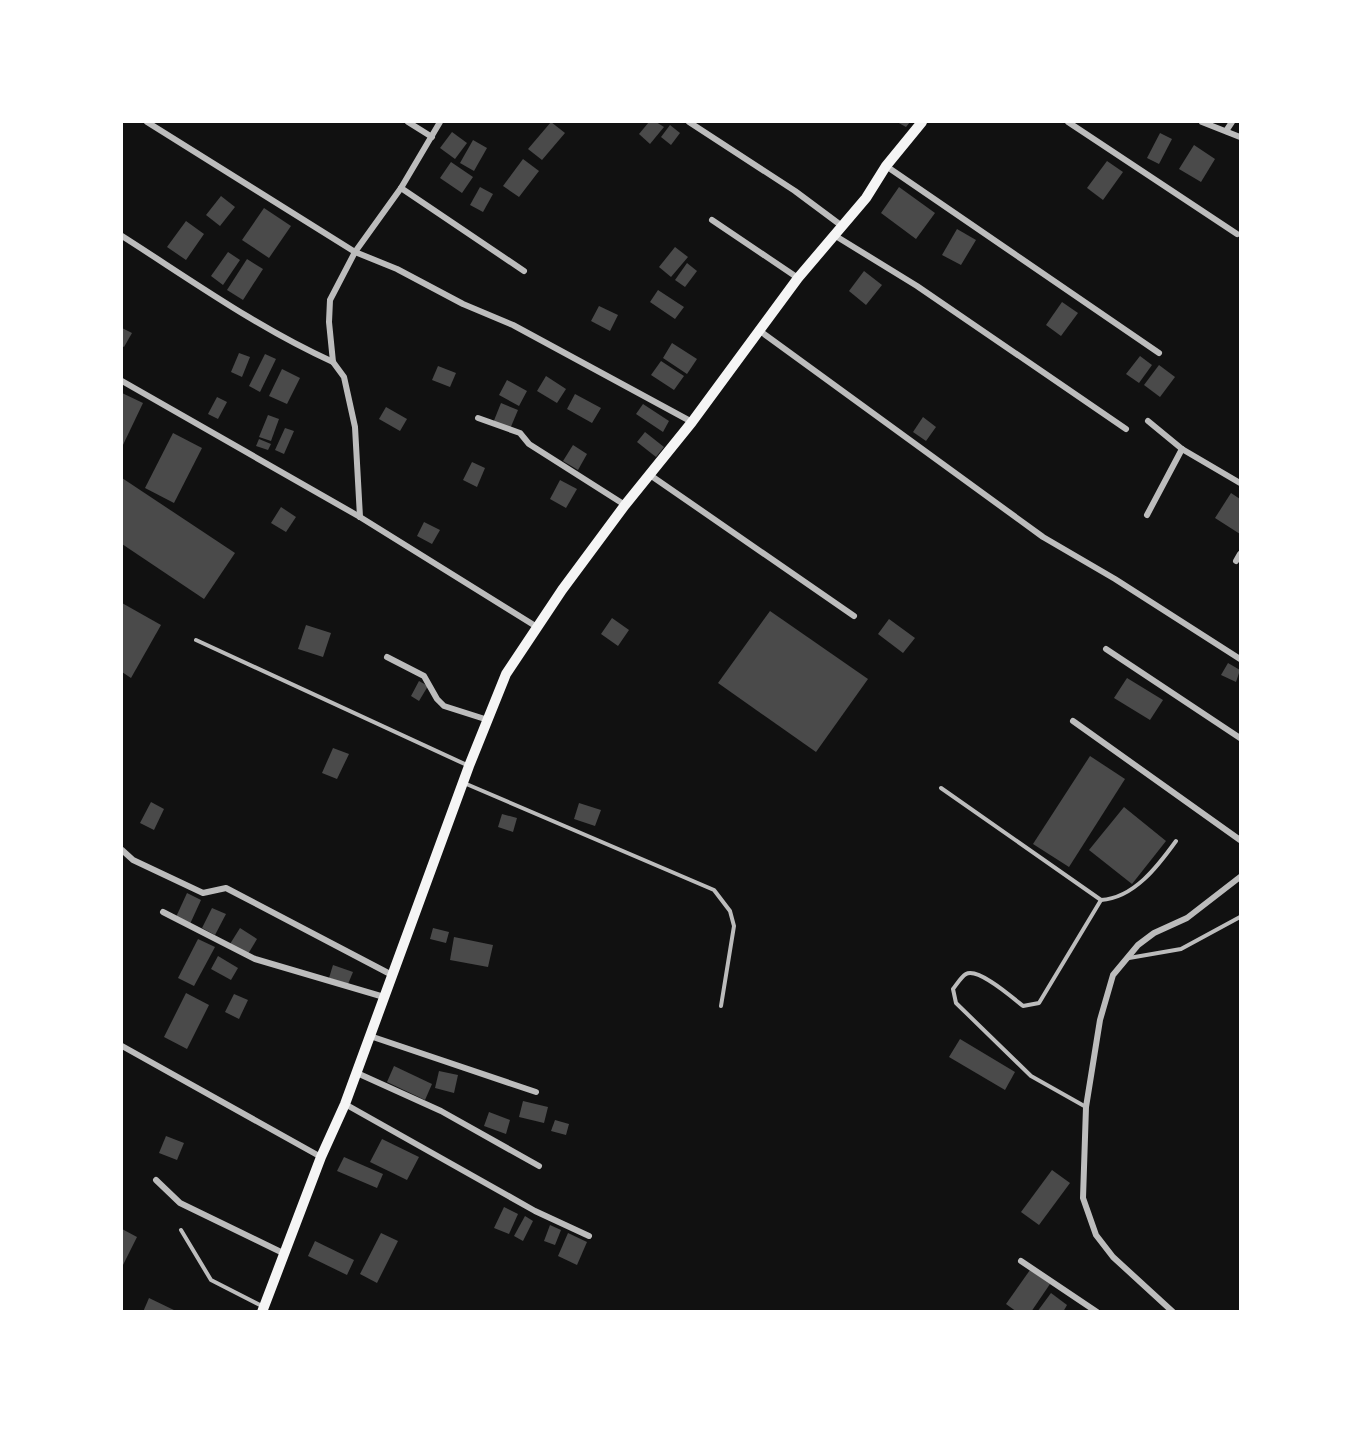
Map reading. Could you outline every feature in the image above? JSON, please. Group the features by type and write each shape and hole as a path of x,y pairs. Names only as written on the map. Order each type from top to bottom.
{"main road":[{"path":"263,1309 321,1157 357,1073 469,766 506,674 625,505 692,422 798,278 866,198 886,166 922,122"}],"street":[{"path":"147,122 355,252 398,269 463,304 513,326 692,422"},
{"path":"408,122 432,137"},
{"path":"333,362 329,322 330,300 355,252 400,188 440,122"},
{"path":"689,122 795,191 838,230 1126,429"},
{"path":"1068,122 1237,234"},
{"path":"1202,122 1240,137"},
{"path":"1226,131 1232,122"},
{"path":"886,166 1160,353"},
{"path":"400,188 524,271"},
{"path":"712,220 798,278"},
{"path":"122,236 237,311 293,344 333,362 344,377 355,427 360,517"},
{"path":"760,331 1043,537 1116,579 1240,659"},
{"path":"122,381 360,517 537,627"},
{"path":"478,418 520,434 529,444 625,505"},
{"path":"1148,421 1182,449 1240,483"},
{"path":"1147,515 1182,449"},
{"path":"650,475 854,616"},
{"path":"1236,561 1240,554"},
{"path":"1106,649 1240,738"},
{"path":"387,657 424,676 437,699 444,706 488,720"},
{"path":"1073,721 1240,840"},
{"path":"122,850 133,860 203,892 226,888 392,975"},
{"path":"1173,1311 1113,1257 1096,1235 1083,1198 1086,1107 1106,999 1113,975 1146,939 1187,918 1240,878"},
{"path":"163,912 255,959 384,997"},
{"path":"370,1036 537,1092"},
{"path":"122,1046 321,1157"},
{"path":"357,1073 441,1111 539,1166"},
{"path":"345,1104 536,1211 589,1236"},
{"path":"156,1180 180,1203 283,1253"},
{"path":"1022,1261 1097,1311"}],"lane":[{"path":"196,640 469,766"},
{"path":"464,782 714,890 730,912 734,926 721,1006"},
{"path":"941,788 1101,900 1111,899 1151,876 1176,842"},
{"path":"1086,1107 1031,1076 956,1003 953,988 965,974 972,972 981,975 1023,1006 1039,1003 1101,900"},
{"path":"1126,959 1181,949 1240,917"},
{"path":"181,1230 211,1280 263,1309"}],"building":[{"path":"551,122 565,133 542,160 528,149"},
{"path":"649,122 656,122 664,127 650,144 639,134"},
{"path":"897,122 910,122 906,127"},
{"path":"670,125 680,133 671,145 661,137"},
{"path":"452,132 467,143 455,159 440,148"},
{"path":"1160,133 1172,139 1159,164 1147,158"},
{"path":"473,140 487,148 474,171 460,163"},
{"path":"1194,145 1215,159 1201,182 1179,169"},
{"path":"523,159 539,171 519,197 503,186"},
{"path":"1107,161 1123,172 1103,200 1087,188"},
{"path":"451,162 473,177 462,193 440,178"},
{"path":"480,187 493,194 483,212 470,205"},
{"path":"899,187 935,213 916,239 881,213"},
{"path":"221,196 235,207 220,226 206,215"},
{"path":"264,208 291,226 269,258 242,240"},
{"path":"186,221 204,234 186,260 167,247"},
{"path":"957,229 976,240 961,265 942,255"},
{"path":"675,247 688,257 671,277 659,267"},
{"path":"228,252 240,260 223,285 211,276"},
{"path":"247,259 263,269 243,300 227,290"},
{"path":"687,263 697,271 685,287 675,280"},
{"path":"864,271 882,285 866,305 849,291"},
{"path":"658,290 684,307 675,319 650,302"},
{"path":"1062,302 1078,313 1061,336 1046,325"},
{"path":"599,306 618,315 610,331 591,321"},
{"path":"122,328 132,333 124,347 122,346"},
{"path":"672,343 697,359 687,374 663,358"},
{"path":"239,353 250,357 242,377 231,372"},
{"path":"265,354 276,359 260,392 249,386"},
{"path":"1140,356 1152,365 1139,383 1126,374"},
{"path":"661,361 684,376 674,390 651,375"},
{"path":"1159,365 1175,377 1160,397 1144,385"},
{"path":"438,366 456,373 450,387 432,380"},
{"path":"282,369 300,378 287,404 269,396"},
{"path":"546,376 566,389 557,403 537,391"},
{"path":"507,380 527,391 519,406 499,395"},
{"path":"122,393 143,403 122,447"},
{"path":"575,394 601,408 592,423 567,409"},
{"path":"217,397 227,402 218,419 208,414"},
{"path":"501,403 518,410 510,429 493,423"},
{"path":"643,404 669,421 663,432 636,414"},
{"path":"386,407 407,419 400,431 379,419"},
{"path":"268,415 279,419 271,441 259,437"},
{"path":"923,417 936,427 926,441 913,432"},
{"path":"285,428 294,431 284,454 275,450"},
{"path":"645,432 664,447 656,457 637,442"},
{"path":"173,433 202,448 174,503 145,488"},
{"path":"259,439 271,444 268,450 256,446"},
{"path":"573,445 587,454 578,470 563,461"},
{"path":"472,462 485,468 477,487 463,480"},
{"path":"122,478 235,553 204,599 122,544"},
{"path":"560,480 577,489 566,508 550,499"},
{"path":"1231,493 1240,499 1240,534 1215,518"},
{"path":"281,507 296,517 286,532 271,523"},
{"path":"424,522 440,530 432,544 417,536"},
{"path":"122,603 161,625 131,678 122,672"},
{"path":"770,611 868,679 816,752 718,683"},
{"path":"612,618 629,630 618,646 601,634"},
{"path":"889,619 915,638 903,653 878,634"},
{"path":"306,625 331,633 323,657 298,649"},
{"path":"1228,663 1240,670 1236,682 1221,675"},
{"path":"1127,678 1163,700 1150,720 1114,698"},
{"path":"419,681 428,686 419,701 411,696"},
{"path":"333,748 349,754 337,779 322,773"},
{"path":"1090,756 1125,779 1069,867 1033,844"},
{"path":"151,802 164,809 154,830 140,823"},
{"path":"579,803 601,810 595,826 574,819"},
{"path":"1124,807 1166,841 1132,884 1089,850"},
{"path":"502,814 517,818 513,832 498,827"},
{"path":"187,893 201,900 190,924 176,917"},
{"path":"212,908 226,914 215,935 202,928"},
{"path":"240,928 257,939 248,954 230,944"},
{"path":"433,928 449,932 446,943 430,939"},
{"path":"454,937 493,945 488,967 450,960"},
{"path":"198,939 215,947 194,986 178,978"},
{"path":"218,956 238,968 231,980 211,969"},
{"path":"333,965 353,972 348,984 329,978"},
{"path":"186,993 209,1005 187,1049 164,1037"},
{"path":"234,994 248,1000 239,1019 225,1012"},
{"path":"960,1039 1015,1072 1005,1090 949,1057"},
{"path":"394,1066 432,1084 425,1100 387,1082"},
{"path":"439,1071 458,1075 454,1093 435,1088"},
{"path":"523,1101 548,1107 544,1123 519,1117"},
{"path":"489,1112 510,1120 506,1134 484,1126"},
{"path":"555,1120 569,1124 566,1135 551,1131"},
{"path":"166,1136 184,1143 177,1160 159,1153"},
{"path":"382,1139 419,1157 407,1180 370,1162"},
{"path":"344,1157 383,1174 377,1188 337,1171"},
{"path":"1052,1170 1070,1183 1039,1225 1021,1212"},
{"path":"504,1207 518,1214 509,1234 494,1228"},
{"path":"525,1216 533,1221 523,1241 514,1236"},
{"path":"550,1225 561,1230 555,1245 544,1241"},
{"path":"122,1229 137,1237 122,1267"},
{"path":"381,1233 398,1241 377,1283 360,1274"},
{"path":"568,1233 587,1242 577,1265 558,1256"},
{"path":"315,1241 354,1260 347,1275 308,1256"},
{"path":"1030,1270 1050,1284 1031,1312 1017,1312 1006,1304"},
{"path":"1051,1293 1067,1305 1063,1312 1037,1312"},
{"path":"149,1298 178,1312 143,1312"}]}
